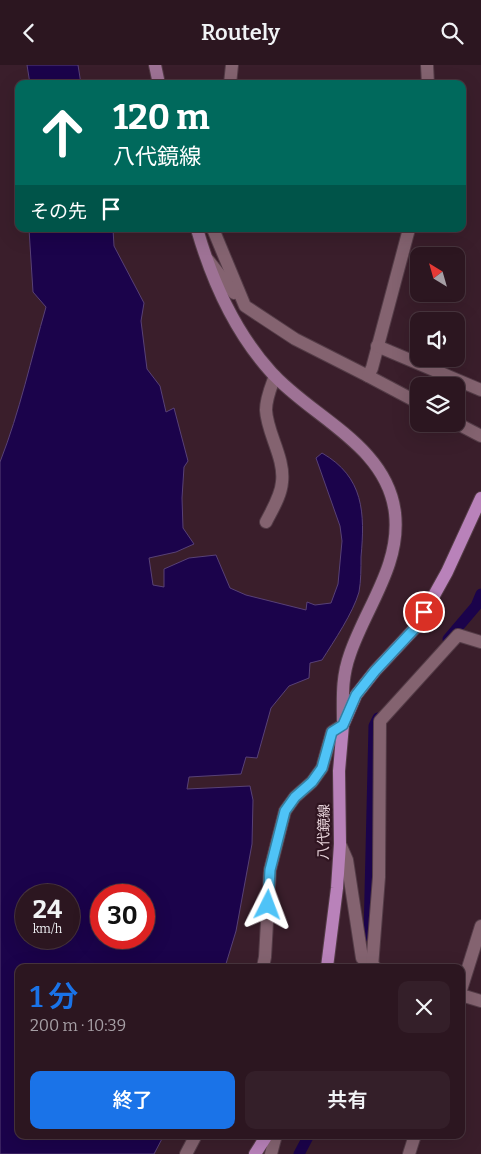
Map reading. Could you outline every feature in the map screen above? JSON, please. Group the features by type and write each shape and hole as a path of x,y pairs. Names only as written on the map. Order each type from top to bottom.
{"main road":[{"name":"八代鏡線","path":"327,964 338,888 340,771 343,725 356,695 375,671 417,626 447,572 481,498"},
{"path":"256,1154 265,1139"}],"street":[{"path":"155,65 158,80"},
{"path":"230,80 232,65"},
{"path":"427,65 428,80"},
{"path":"198,232 205,256 232,317 251,347 275,376 360,447 373,462 387,485 395,511 396,538 389,569 350,654 342,679 343,725 332,732 322,768 312,782 295,797 285,811 270,870 266,957 264,964"},
{"path":"214,232 245,307"},
{"path":"368,376 378,346 408,232"},
{"path":"205,256 245,307 295,339 410,398"},
{"path":"378,346 410,356"},
{"path":"439,367 481,390"},
{"path":"266,522 276,504 282,483 282,465 266,412 267,397 275,376"},
{"path":"465,428 481,437"},
{"path":"374,964 379,877 380,721 458,635 481,642"},
{"path":"340,844 347,860 362,959 370,964"},
{"path":"465,977 481,926"},
{"path":"465,996 481,1001"},
{"path":"186,1154 194,1139"},
{"path":"270,1154 275,1139"},
{"path":"409,1154 414,1139"}],"shaded area":[{"path":"27,65 78,65 80,80 29,80"},
{"path":"29,232 113,232 114,246 144,303 141,321 147,369 160,386 166,412 174,408 188,461 184,467 183,528 194,544 176,552 149,558 153,585 164,587 164,569 189,558 216,555 230,588 246,595 306,610 307,602 315,605 331,603 338,584 342,541 340,526 316,458 322,453 336,463 346,473 359,497 362,526 361,579 359,592 348,618 322,660 310,663 309,678 289,686 271,708 257,758 246,757 241,774 189,777 187,789 250,786 253,800 252,844 236,931 226,964 15,964 15,1139 162,1139 154,1154 0,1154 0,462 19,404 46,307 33,292"}],"waterway":[{"path":"448,639 476,606 481,594"},
{"path":"369,936 374,726 378,718"},
{"path":"299,1154 307,1139"}],"route":[{"path":"268,905 270,870 285,811 295,797 312,782 322,768 332,732 343,725 356,695 375,671 417,626 424,612"}]}
